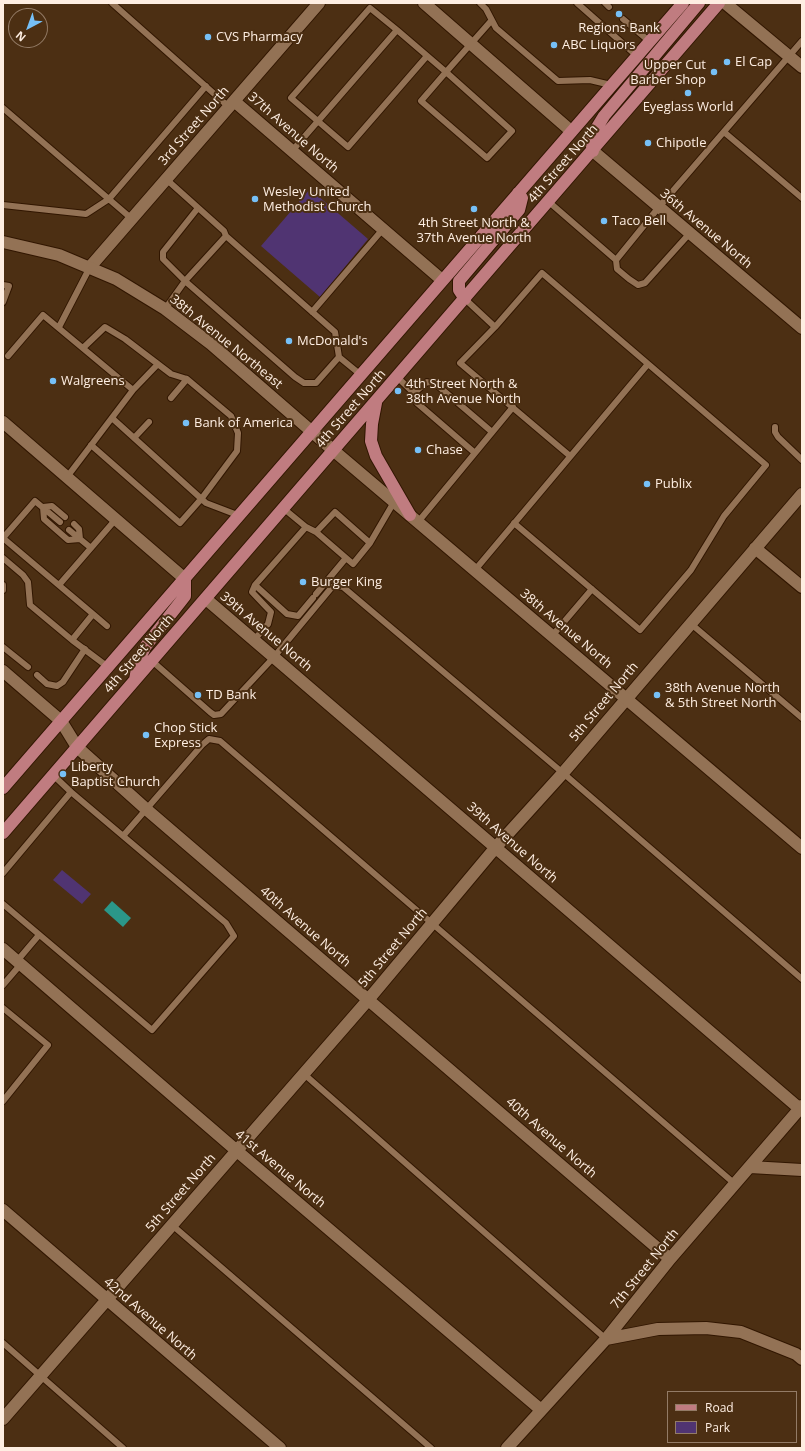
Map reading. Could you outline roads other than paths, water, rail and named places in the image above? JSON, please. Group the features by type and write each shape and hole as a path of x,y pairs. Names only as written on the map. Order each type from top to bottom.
{"main road":[{"name":"4th Street North","path":"3,788 683,3"},
{"path":"593,151 591,142 593,134 604,116 699,3"},
{"name":"4th Street North","path":"3,833 593,151 719,3"},
{"path":"465,299 459,290 459,281 519,210 522,198 518,193"},
{"path":"377,400 372,424 371,441 376,456 414,518"},
{"path":"135,681 138,663 145,647 185,596 185,579"}],"street":[{"name":"3rd Street North","path":"90,267 319,3"},
{"path":"424,3 571,131"},
{"path":"726,3 802,67"},
{"name":"37th Avenue North","path":"231,104 292,151 442,280"},
{"name":"36th Avenue North","path":"593,151 802,328"},
{"name":"38th Avenue Northeast","path":"3,242 59,255 90,267 116,279 165,309 211,344 312,432"},
{"path":"3,422 185,579"},
{"name":"38th Avenue North","path":"312,432 802,848"},
{"name":"5th Street North","path":"3,1419 368,1000 496,847 563,773 802,494"},
{"path":"755,548 802,587"},
{"name":"39th Avenue North","path":"206,599 801,1108"},
{"name":"40th Avenue North","path":"3,671 61,721 77,747 146,809 670,1259"},
{"name":"41st Avenue North","path":"3,949 540,1409"},
{"name":"7th Street North","path":"507,1448 540,1409 606,1339 670,1259 801,1108"},
{"path":"750,1167 802,1170"},
{"name":"42nd Avenue North","path":"3,1210 280,1448"},
{"path":"606,1339 658,1329 706,1328 741,1332 796,1354 802,1359"}],"lane":[{"path":"112,3 206,86 231,104"},
{"path":"480,3 486,9 496,28 558,81 590,80 611,85"},
{"path":"577,3 637,56"},
{"path":"427,56 348,147 291,98 370,8 397,30 446,72 512,131 488,158 421,101 446,72 472,45 491,21"},
{"path":"623,19 649,42"},
{"path":"292,151 397,30"},
{"path":"616,260 659,207 802,41"},
{"path":"3,205 86,214 109,200 206,86"},
{"path":"3,108 132,219"},
{"path":"724,132 802,198"},
{"path":"166,179 224,231 226,236 335,332 340,357 361,375"},
{"path":"549,202 616,260 617,269 629,280 638,285 645,283 690,233"},
{"path":"198,208 162,252 163,259 185,281 294,377 304,383 316,383 340,357"},
{"path":"312,312 383,229"},
{"path":"165,309 185,281 226,236"},
{"path":"59,328 90,267"},
{"path":"514,523 640,630 691,570 724,516 766,465 542,273 495,327 460,363 570,456"},
{"path":"3,285 9,286 3,302"},
{"path":"465,299 495,327"},
{"path":"8,356 43,315 133,390"},
{"path":"83,348 105,327 125,339 171,374 187,379 231,416 238,433 237,451 204,500 180,523 91,445"},
{"path":"67,477 133,390 158,364"},
{"path":"475,570 648,364"},
{"path":"397,377 414,393 417,403 475,453"},
{"path":"171,398 187,379"},
{"path":"414,393 427,382 437,385 492,432"},
{"path":"414,518 475,453 513,407"},
{"path":"112,418 204,500 240,516"},
{"path":"134,438 149,422"},
{"path":"775,427 775,432 778,438 802,460"},
{"path":"60,522 35,501 3,538 108,626"},
{"path":"283,508 306,527 316,532 353,564 370,543 394,502"},
{"path":"43,507 52,506 65,517"},
{"path":"43,507 44,519 68,540 80,539"},
{"path":"316,532 334,512 370,543"},
{"path":"59,585 116,519"},
{"path":"74,524 78,529 80,539"},
{"path":"254,640 268,624 271,612 252,592 255,585 306,527"},
{"path":"69,530 90,548"},
{"path":"255,585 287,614 298,616 346,558"},
{"path":"3,559 23,575 28,582 30,605 72,640 108,667"},
{"path":"3,585 3,590"},
{"path":"152,661 210,712 217,715 224,711 274,657 332,588 338,586 343,588 563,773 802,979"},
{"path":"552,636 592,589"},
{"path":"72,640 93,614"},
{"path":"690,623 802,718"},
{"path":"3,647 28,667"},
{"path":"37,675 47,684 57,686 63,682 84,649"},
{"path":"123,836 202,744 209,739 220,741 735,1184"},
{"path":"3,904 152,1030 234,936 226,923 53,776"},
{"path":"3,873 71,792"},
{"path":"3,985 39,935"},
{"path":"3,1008 48,1045 3,1101"},
{"path":"304,1074 606,1339"},
{"path":"172,1225 431,1448"},
{"path":"3,1343 123,1448"}],"water":[{"path":"112,901 131,918 123,927 104,910"}],"place":[{"name":"Regions Bank","path":"619,14"},
{"name":"CVS Pharmacy","path":"208,37"},
{"name":"ABC Liquors","path":"554,45"},
{"name":"El Cap","path":"727,62"},
{"name":"Upper Cut Barber Shop","path":"714,72"},
{"name":"Eyeglass World","path":"688,93"},
{"name":"Chipotle","path":"648,143"},
{"name":"Wesley United Methodist Church","path":"255,199"},
{"name":"4th Street North & 37th Avenue North","path":"474,209"},
{"name":"Taco Bell","path":"604,221"},
{"name":"McDonald's","path":"289,341"},
{"name":"Walgreens","path":"53,381"},
{"name":"4th Street North & 38th Avenue North","path":"398,391"},
{"name":"Bank of America","path":"186,423"},
{"name":"Chase","path":"418,450"},
{"name":"Publix","path":"647,484"},
{"name":"Burger King","path":"303,582"},
{"name":"TD Bank","path":"198,695"},
{"name":"38th Avenue North & 5th Street North","path":"657,695"},
{"name":"Chop Stick Express","path":"146,735"},
{"name":"Liberty Baptist Church","path":"63,774"}]}
